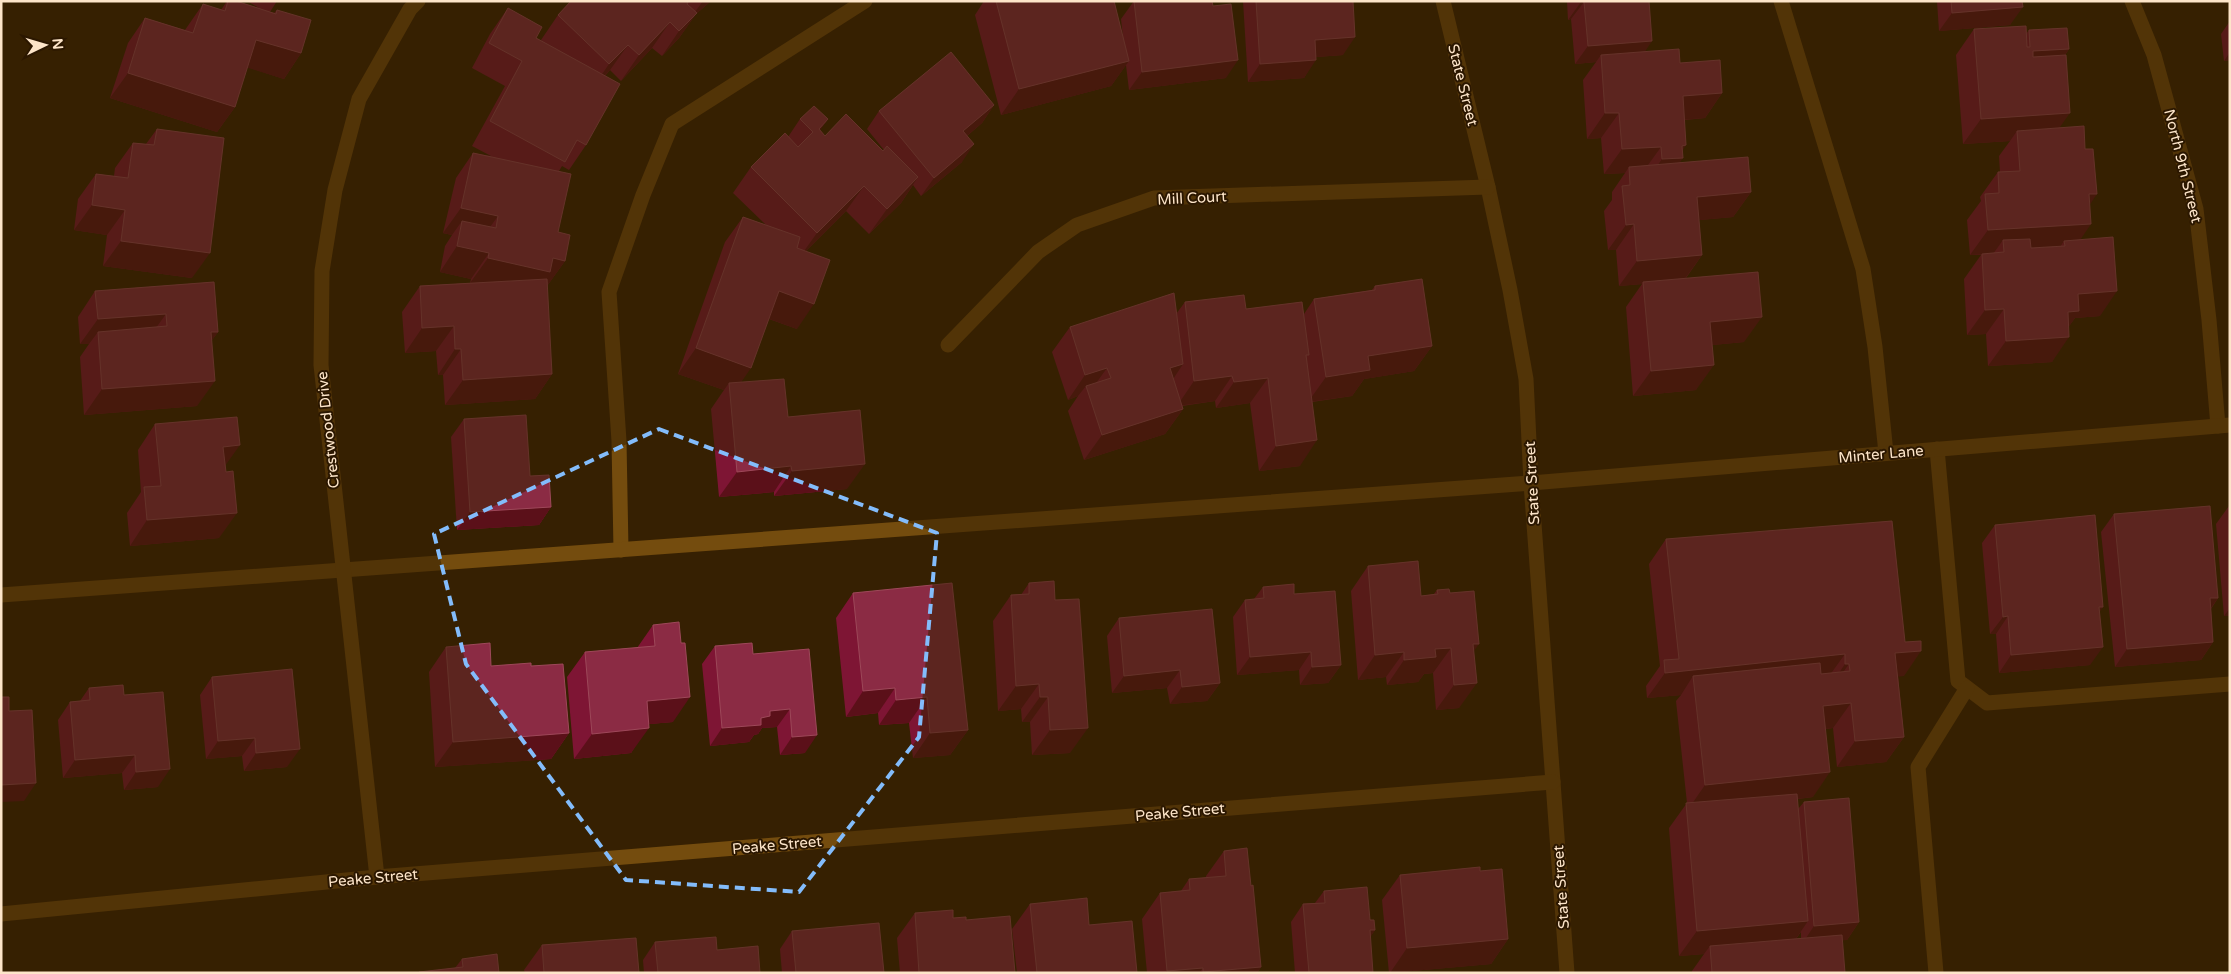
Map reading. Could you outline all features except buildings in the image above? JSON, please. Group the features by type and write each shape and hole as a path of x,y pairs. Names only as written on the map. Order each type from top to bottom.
{"street":[{"name":"Crestwood Drive","path":"377,877 321,365 322,271 335,190 359,99 410,9 418,1"},
{"path":"621,550 619,441 609,292 643,195 672,124 865,1"},
{"name":"State Street","path":"1443,1 1488,187 1510,290 1526,379 1531,483 1567,973"},
{"path":"1781,1 1864,269 1875,347 1886,454"},
{"name":"North 9th Street","path":"2132,1 2154,55 2196,209 2224,426"},
{"name":"Mill Court","path":"948,345 1038,252 1077,225 1154,198 1488,187"},
{"name":"Minter Lane","path":"2,594 1531,483 2224,426"},
{"path":"1938,450 1958,681 1987,703 2230,684"},
{"path":"1936,973 1918,767 1967,688"},
{"name":"Peake Street","path":"1,914 377,877 1553,782"}],"highlighted area":[{"path":"659,429 937,533 919,737 799,892 626,880 466,664 434,534"}]}
